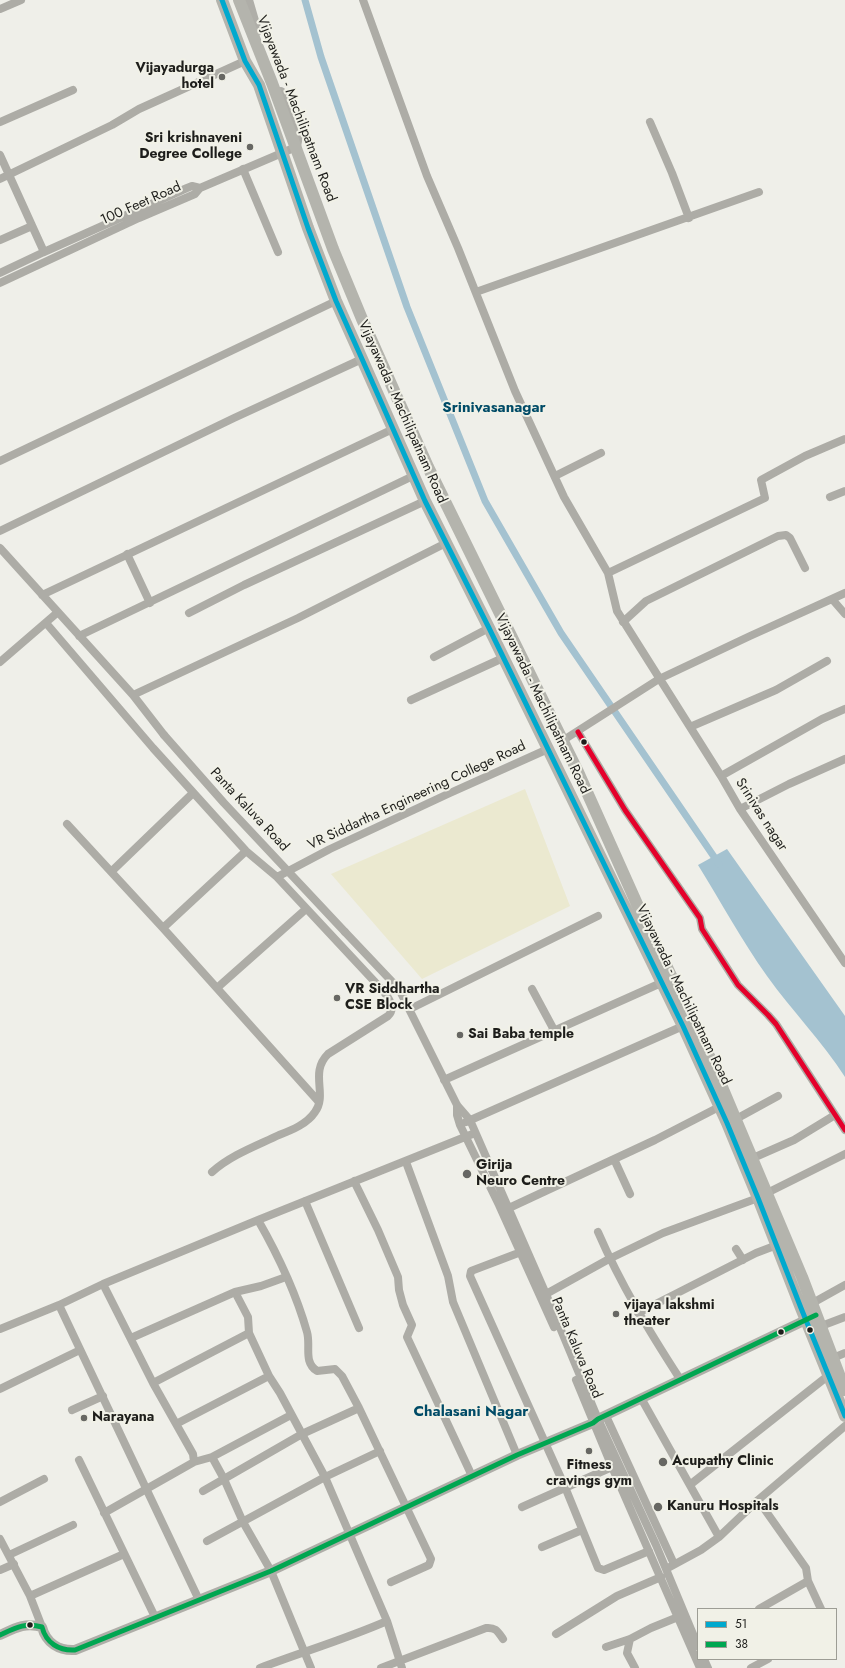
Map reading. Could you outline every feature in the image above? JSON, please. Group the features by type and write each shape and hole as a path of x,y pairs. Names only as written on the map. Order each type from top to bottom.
{"highway":[{"name":"Vijayawada - Machilipatnam Road","path":"222,0 245,61 259,85 304,215 336,301 413,476 489,628 683,1026 719,1107 763,1195 813,1319 833,1358 845,1387"},
{"name":"Vijayawada - Machilipatnam Road","path":"239,0 362,319 428,466 578,772 637,904 706,1049 736,1119 752,1158 777,1245 800,1308 813,1319 829,1376 845,1416"},
{"path":"304,215 320,212"}],"main road":[{"path":"248,0 259,37 296,130 296,147"},
{"path":"0,1635 20,1625 33,1624 42,1627 44,1633 54,1646 65,1651 75,1650 271,1571 407,1506 599,1419 641,1398 813,1319"}],"street":[{"path":"0,9 21,0"},
{"name":"Srinivas nagar","path":"363,0 427,176 476,292 515,390 564,497 608,573 615,607 721,776 740,810 845,963"},
{"path":"0,179 112,124 140,108 245,61"},
{"path":"0,122 73,90"},
{"path":"650,122 689,218"},
{"path":"200,188 296,147"},
{"path":"0,154 44,252"},
{"path":"243,169 278,252"},
{"name":"100 Feet Road","path":"0,274 44,252 192,186 200,188 195,194 132,221 0,283"},
{"path":"476,292 689,218 758,192"},
{"path":"0,240 32,226"},
{"path":"0,461 336,301"},
{"path":"0,531 234,418 362,359"},
{"path":"42,595 393,429"},
{"path":"608,573 765,498 761,480 805,456 845,439"},
{"path":"555,476 601,453"},
{"path":"79,636 413,476"},
{"path":"830,497 845,491"},
{"path":"189,613 244,585 425,501"},
{"path":"623,622 646,601 778,536 786,535 790,538 805,568"},
{"path":"133,695 298,618 446,543"},
{"name":"Panta Kaluva Road","path":"0,548 133,695 164,735 224,803 398,989 410,1009 457,1105 470,1120 599,1419 696,1634"},
{"path":"127,554 150,603"},
{"path":"562,740 578,732 659,679 750,636 845,594"},
{"path":"832,599 845,614"},
{"path":"0,662 58,612"},
{"path":"46,623 246,852 277,877 374,981 387,996 393,1007 388,1016 328,1054 322,1060 319,1070 319,1102 316,1112 298,1127 227,1160 212,1172"},
{"path":"434,657 489,628"},
{"path":"411,700 503,658"},
{"path":"690,727 776,690 828,661"},
{"path":"721,776 822,719 845,709"},
{"path":"578,732 625,810 700,918 702,929 738,985 776,1024 845,1130"},
{"name":"VR Siddartha Engineering College Road","path":"277,877 443,796 548,750"},
{"path":"740,810 789,784 845,759"},
{"path":"112,871 193,793"},
{"path":"67,824 112,871 319,1102"},
{"path":"163,928 246,852"},
{"path":"217,988 306,909"},
{"path":"410,1009 598,916"},
{"path":"444,1080 661,983"},
{"path":"532,989 554,1030"},
{"path":"460,1125 683,1026"},
{"path":"736,1119 778,1096"},
{"name":"Panta Kaluva Road","path":"457,1105 457,1115 460,1125 521,1252 561,1343 599,1419 612,1467 700,1668"},
{"path":"509,1208 655,1140 719,1107"},
{"path":"752,1158 794,1140 835,1115"},
{"path":"0,1329 59,1305 103,1284 258,1220 354,1181 406,1162 475,1133"},
{"path":"546,1294 609,1259 663,1233 763,1195 845,1154"},
{"path":"614,1159 630,1194"},
{"path":"406,1162 448,1276 452,1302 517,1455"},
{"path":"354,1181 378,1230 398,1277 399,1290 403,1305 412,1325 408,1337 472,1476"},
{"path":"305,1202 359,1328"},
{"path":"258,1220 273,1247 301,1311 309,1340 308,1360 311,1366 317,1371 335,1369 339,1372 380,1450 431,1559 429,1565 391,1582"},
{"path":"598,1232 609,1259 638,1313 680,1380"},
{"path":"638,1313 743,1260 777,1245"},
{"path":"736,1249 743,1260"},
{"path":"521,1252 471,1271 470,1274 544,1443 565,1487 598,1568 602,1570 608,1569 649,1551"},
{"path":"131,1338 235,1292 261,1286 286,1277"},
{"path":"103,1284 153,1383 193,1454 194,1462"},
{"path":"813,1319 845,1285"},
{"path":"235,1292 248,1317 249,1333 269,1376 325,1477 387,1621 401,1664"},
{"path":"59,1305 199,1600"},
{"path":"813,1319 845,1316"},
{"path":"153,1383 249,1333"},
{"path":"0,1389 80,1350"},
{"path":"833,1358 845,1353"},
{"path":"176,1424 269,1376"},
{"path":"691,1484 829,1376"},
{"path":"72,1410 103,1396"},
{"path":"641,1398 691,1484 719,1537"},
{"path":"203,1491 302,1434 359,1408"},
{"path":"104,1513 194,1462 212,1457 291,1415"},
{"path":"599,1419 674,1564"},
{"path":"666,1569 701,1550 719,1537 758,1500 845,1426"},
{"path":"207,1541 325,1477 380,1450"},
{"path":"212,1457 243,1522 271,1571 311,1668"},
{"path":"79,1460 155,1617"},
{"path":"522,1507 612,1467"},
{"path":"0,1502 44,1479"},
{"path":"758,1500 806,1568 808,1581 821,1608"},
{"path":"9,1555 73,1525"},
{"path":"542,1547 582,1530"},
{"path":"0,1539 30,1596 42,1627"},
{"path":"30,1596 124,1554"},
{"path":"0,1570 14,1564"},
{"path":"556,1634 617,1596 661,1577"},
{"path":"761,1608 808,1581"},
{"path":"606,1647 630,1640 652,1628 678,1617"},
{"path":"260,1668 304,1651 359,1634 387,1621"},
{"path":"381,1668 401,1664 486,1628 493,1628 497,1630 503,1639"},
{"path":"630,1640 627,1653 635,1668"},
{"path":"751,1668 766,1660"}],"shaded area":[{"path":"525,789 570,906 422,979 331,874"}],"water":[{"path":"727,849 845,1016 845,1077 827,1051 767,976 740,935 698,865"}],"waterway":[{"path":"305,0 321,57 407,307 485,501 561,633 719,864"}],"transit line":[{"name":"51","path":"222,0 245,61 259,85 308,228 336,301 425,501 489,628 683,1026 727,1123 845,1416"},
{"path":"578,732 625,810 700,918 702,929 738,985 776,1024 845,1130"},
{"name":"38","path":"0,1635 25,1625 42,1627 44,1633 54,1645 64,1649 75,1650 271,1571 517,1455 593,1423 598,1419 816,1315"}],"place":[{"name":"Vijayadurga hotel","path":"222,77"},
{"name":"Sri krishnaveni Degree College","path":"250,147"},
{"name":"VR Siddhartha CSE Block","path":"337,998"},
{"name":"Sai Baba temple","path":"460,1035"},
{"name":"Girija Neuro Centre","path":"467,1174"},
{"name":"vijaya lakshmi theater","path":"616,1314"},
{"name":"Narayana","path":"84,1418"},
{"name":"Fitness cravings gym","path":"589,1451"},
{"name":"Acupathy Clinic","path":"663,1462"},
{"name":"Kanuru Hospitals","path":"658,1507"}],"district":[{"name":"Srinivasanagar","path":"494,408"},
{"name":"Chalasani Nagar","path":"471,1412"}]}
